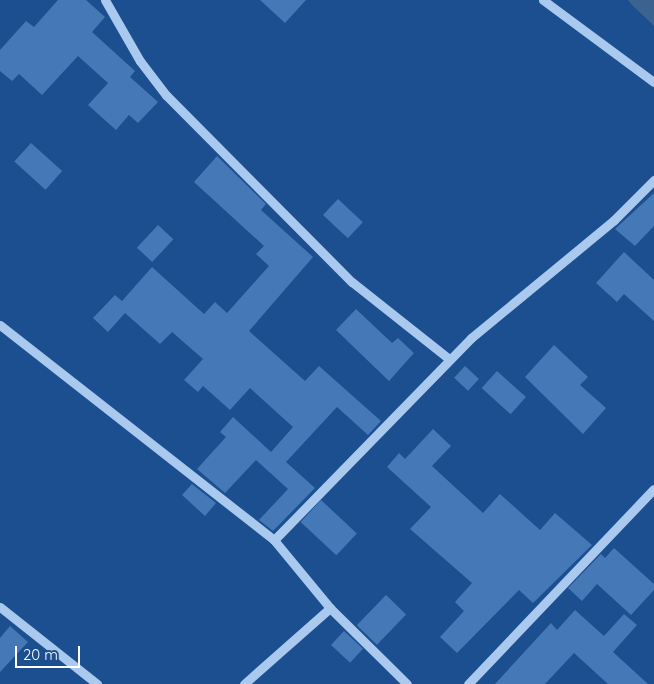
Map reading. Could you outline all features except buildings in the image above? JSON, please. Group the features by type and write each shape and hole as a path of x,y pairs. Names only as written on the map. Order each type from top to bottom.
{"street":[{"path":"105,0 140,61 166,95 352,282 449,360"},
{"path":"543,0 654,82"},
{"path":"274,540 471,338 614,220 654,180"},
{"path":"0,325 274,540 330,608 407,684"},
{"path":"468,684 654,489"},
{"path":"0,607 97,684"},
{"path":"244,684 330,608"}],"water":[{"path":"628,0 654,0 654,26 633,6"}]}
